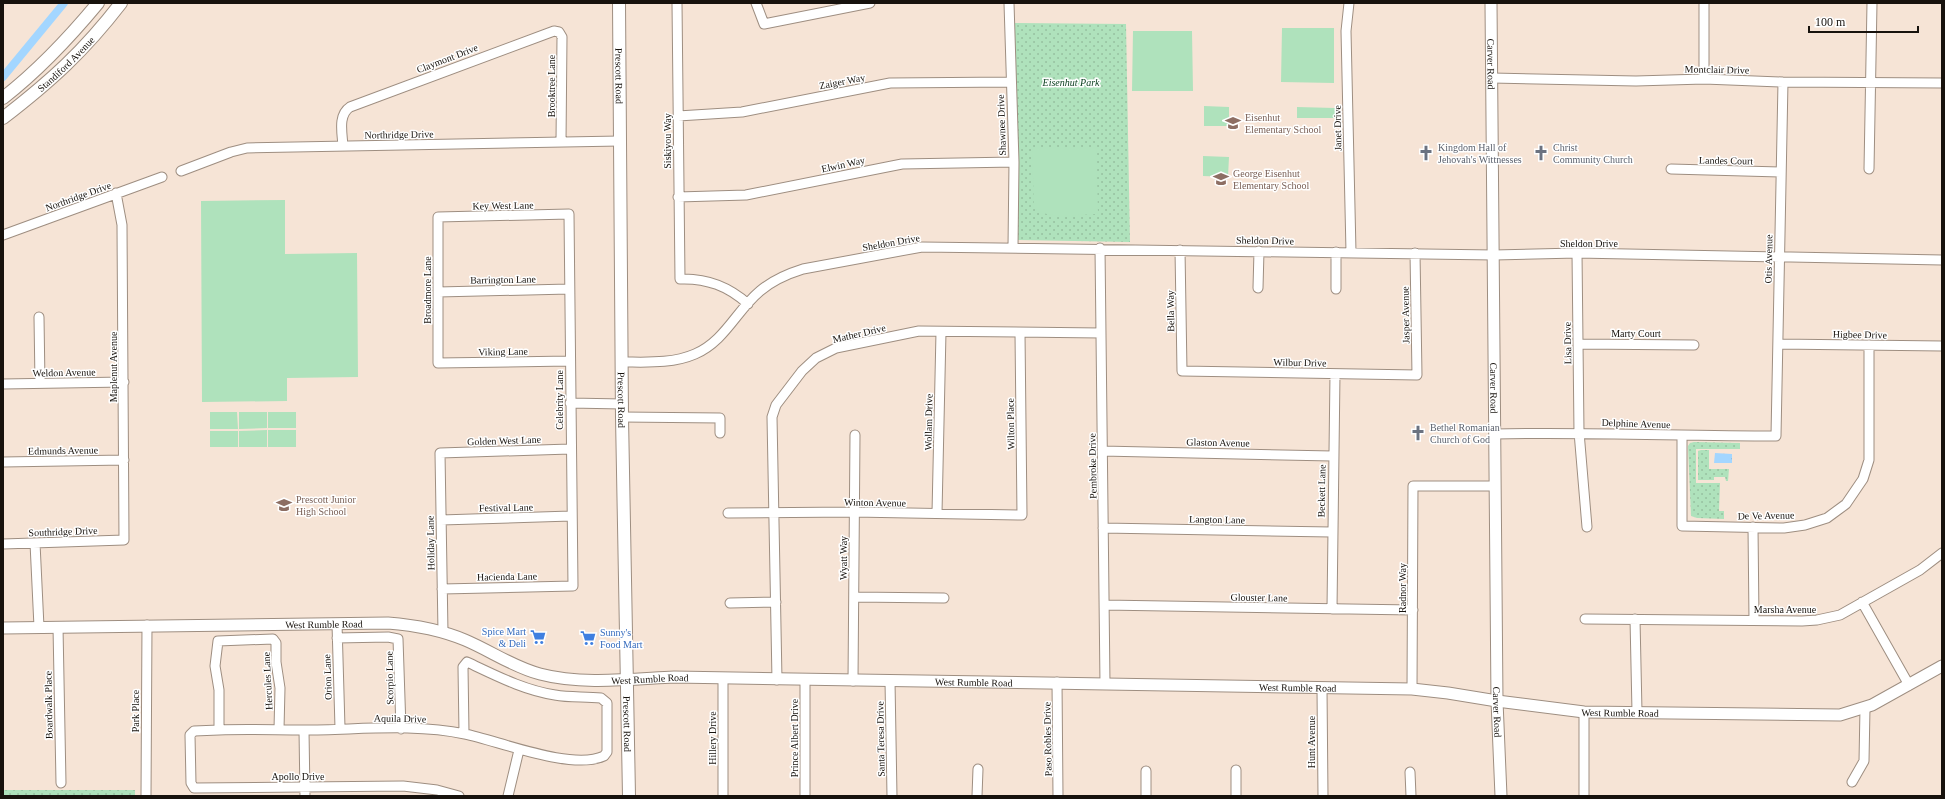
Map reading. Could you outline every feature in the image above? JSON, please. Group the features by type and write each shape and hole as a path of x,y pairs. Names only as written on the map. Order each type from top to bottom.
{"main road":[{"name":"Standiford Avenue","path":"3,98 37,71 57,51 98,3"},
{"name":"Standiford Avenue","path":"3,118 71,62 87,45 121,3"},
{"name":"Prescott Road","path":"619,3 622,417 629,796"}],"street":[{"name":"Siskiyou Way","path":"677,3 680,279 702,280 716,284 738,295 748,304"},
{"path":"756,3 764,24 870,3"},
{"name":"Shawnee Drive","path":"1009,3 1014,162 1013,247"},
{"name":"Janet Drive","path":"1349,3 1346,31 1351,252"},
{"name":"Carver Road","path":"1491,3 1494,255 1494,486 1497,701 1501,796"},
{"path":"1704,3 1704,78"},
{"path":"1869,169 1872,3"},
{"name":"Claymont Drive","path":"343,146 342,117 344,111 350,107 548,32 559,32"},
{"name":"Brooktree Lane","path":"559,32 562,42 561,142"},
{"name":"Montclair Drive","path":"1492,78 1636,81 1704,78 1783,82 1942,84"},
{"name":"Zaiger Way","path":"678,116 742,112 890,83 1011,82"},
{"name":"Otis Avenue","path":"1776,436 1783,82"},
{"name":"Northridge Drive","path":"182,171 231,152 247,148 620,141"},
{"name":"Elwin Way","path":"678,198 746,195 902,164 1014,162"},
{"name":"Landes Court","path":"1671,169 1781,172"},
{"name":"Northridge Drive","path":"3,235 162,177"},
{"name":"Maplenut Avenue","path":"116,193 122,225 124,540"},
{"name":"Key West Lane","path":"438,217 569,214"},
{"name":"Celebrity Lane","path":"569,214 569,361 573,586"},
{"name":"Broadmore Lane","path":"438,217 438,363"},
{"name":"Sheldon Drive","path":"622,362 670,361 694,354 714,342 725,332 760,291 773,281 803,269 922,246 1415,254 1577,254 1942,260"},
{"name":"Pembroke Drive","path":"1100,248 1105,684"},
{"name":"Bella Way","path":"1180,250 1182,371"},
{"path":"1258,288 1259,251"},
{"path":"1336,252 1336,289"},
{"name":"Jasper Avenue","path":"1415,254 1417,376"},
{"name":"Lisa Drive","path":"1577,254 1579,432 1587,527"},
{"name":"Barrington Lane","path":"438,292 569,289"},
{"path":"39,317 40,383"},
{"name":"Mather Drive","path":"777,680 772,417 774,409 802,371 816,358 836,348 919,331 1101,334"},
{"name":"Wollam Drive","path":"937,513 941,332"},
{"name":"Wilton Place","path":"1020,333 1022,515"},
{"name":"Marty Court","path":"1579,344 1694,345"},
{"name":"Higbee Drive","path":"1778,344 1942,346"},
{"name":"De Ve Avenue","path":"1682,436 1682,526 1784,528 1815,523 1837,511 1846,504 1858,488 1867,470 1870,450 1869,345"},
{"name":"Viking Lane","path":"438,363 569,361"},
{"name":"Wilbur Drive","path":"1182,371 1417,376"},
{"name":"Beckett Lane","path":"1332,610 1331,532 1332,456 1336,409 1335,374"},
{"name":"Weldon Avenue","path":"3,384 124,382"},
{"path":"570,403 623,404"},
{"path":"622,417 720,418 720,433"},
{"name":"Delphine Avenue","path":"1495,434 1579,432 1682,436 1776,436"},
{"name":"Wyatt Way","path":"853,681 855,434"},
{"name":"Golden West Lane","path":"440,453 570,449"},
{"name":"Glaston Avenue","path":"1102,451 1332,456"},
{"name":"Holiday Lane","path":"440,453 443,632"},
{"name":"Edmunds Avenue","path":"3,462 124,460"},
{"name":"Radnor Way","path":"1412,690 1413,486 1494,486"},
{"name":"Winton Avenue","path":"728,512 854,512 1022,515"},
{"name":"Festival Lane","path":"441,520 571,516"},
{"path":"1753,527 1754,620"},
{"name":"Langton Lane","path":"1103,528 1331,532"},
{"name":"Southridge Drive","path":"3,544 124,540"},
{"path":"35,543 39,627"},
{"name":"Marsha Avenue","path":"1585,619 1817,620 1840,615 1928,565 1942,553"},
{"name":"Hacienda Lane","path":"442,589 573,586"},
{"path":"854,597 944,598"},
{"path":"730,603 776,602"},
{"path":"1862,602 1909,685"},
{"name":"Glouster Lane","path":"1104,605 1332,610 1413,610"},
{"path":"1635,620 1637,712"},
{"name":"West Rumble Road","path":"3,628 146,625 337,632 388,623 443,632 469,642 517,666 540,674 573,679 674,677 853,681 1057,682 1412,690 1448,693 1584,712 1840,715 1865,708 1942,667"},
{"name":"Park Place","path":"146,625 146,796"},
{"name":"Boardwalk Place","path":"58,627 61,783"},
{"name":"Orion Lane","path":"337,632 340,728"},
{"name":"Scorpio Lane","path":"337,632 398,639 401,729"},
{"name":"Hercules Lane","path":"219,730 218,690 215,666 218,641 275,641 280,688 279,729"},
{"name":"Aquila Drive","path":"191,733 219,730 304,730 340,728 401,729 464,733 519,750 571,759 591,759 604,756 607,747 607,703 605,700 597,698 553,695 535,691 467,662 463,667 464,733"},
{"name":"Hillery Drive","path":"723,679 723,796"},
{"name":"Prince Albert Drive","path":"805,680 805,796"},
{"name":"Santa Teresa Drive","path":"890,681 892,796"},
{"name":"Paso Robles Drive","path":"1057,682 1058,796"},
{"name":"Hunt Avenue","path":"1322,689 1323,796"},
{"path":"1852,782 1864,761 1865,708"},
{"path":"1584,712 1584,796"},
{"path":"304,730 305,792"},
{"name":"Apollo Drive","path":"191,733 191,783 194,788 305,792 403,786 437,790 459,796"},
{"path":"508,796 519,750"},
{"path":"977,796 978,769"},
{"path":"1236,770 1236,796"},
{"path":"1146,771 1146,796"},
{"path":"1410,772 1411,796"}],"green space":[{"name":"Eisenhut Park","path":"1014,23 1126,24 1130,242 1018,240"},
{"path":"1282,28 1334,28 1334,83 1281,82"},
{"path":"1133,31 1192,31 1193,91 1132,91"},
{"path":"1204,106 1229,107 1229,126 1204,126"},
{"path":"1297,107 1335,108 1335,118 1297,118"},
{"path":"1032,147 1096,147 1098,214 1055,215 1040,212 1034,208"},
{"path":"1203,156 1229,157 1228,177 1203,176"},
{"path":"285,200 285,254 357,253 358,377 287,378 287,401 202,402 201,201"},
{"path":"210,412 237,412 238,429 210,429"},
{"path":"239,412 267,412 267,428 239,429"},
{"path":"268,412 296,412 296,428 268,428"},
{"path":"267,430 267,447 239,447 239,431"},
{"path":"268,430 296,430 296,447 268,447"},
{"path":"210,431 238,431 238,447 210,447"},
{"path":"1690,443 1740,443 1740,449 1696,449 1696,483 1720,483 1719,511 1724,511 1724,519 1697,518 1691,516 1688,446"},
{"path":"1709,450 1709,469 1729,469 1728,481 1726,481 1725,477 1714,477 1714,480 1698,480 1698,451"},
{"path":"3,790 135,790 135,796 3,796"}],"water":[{"path":"1715,453 1732,454 1732,463 1714,463"}],"waterway":[{"path":"3,77 64,3"}],"place":[{"name":"Eisenhut Elementary School","path":"1233,123"},
{"name":"Kingdom Hall of Jehovah's Wittnesses","path":"1426,153"},
{"name":"Christ Community Church","path":"1541,153"},
{"name":"George Eisenhut Elementary School","path":"1221,179"},
{"name":"Bethel Romanian Church of God","path":"1418,433"},
{"name":"Prescott Junior High School","path":"284,505"},
{"name":"Spice Mart & Deli","path":"538,637"},
{"name":"Sunny's Food Mart","path":"588,638"}]}
